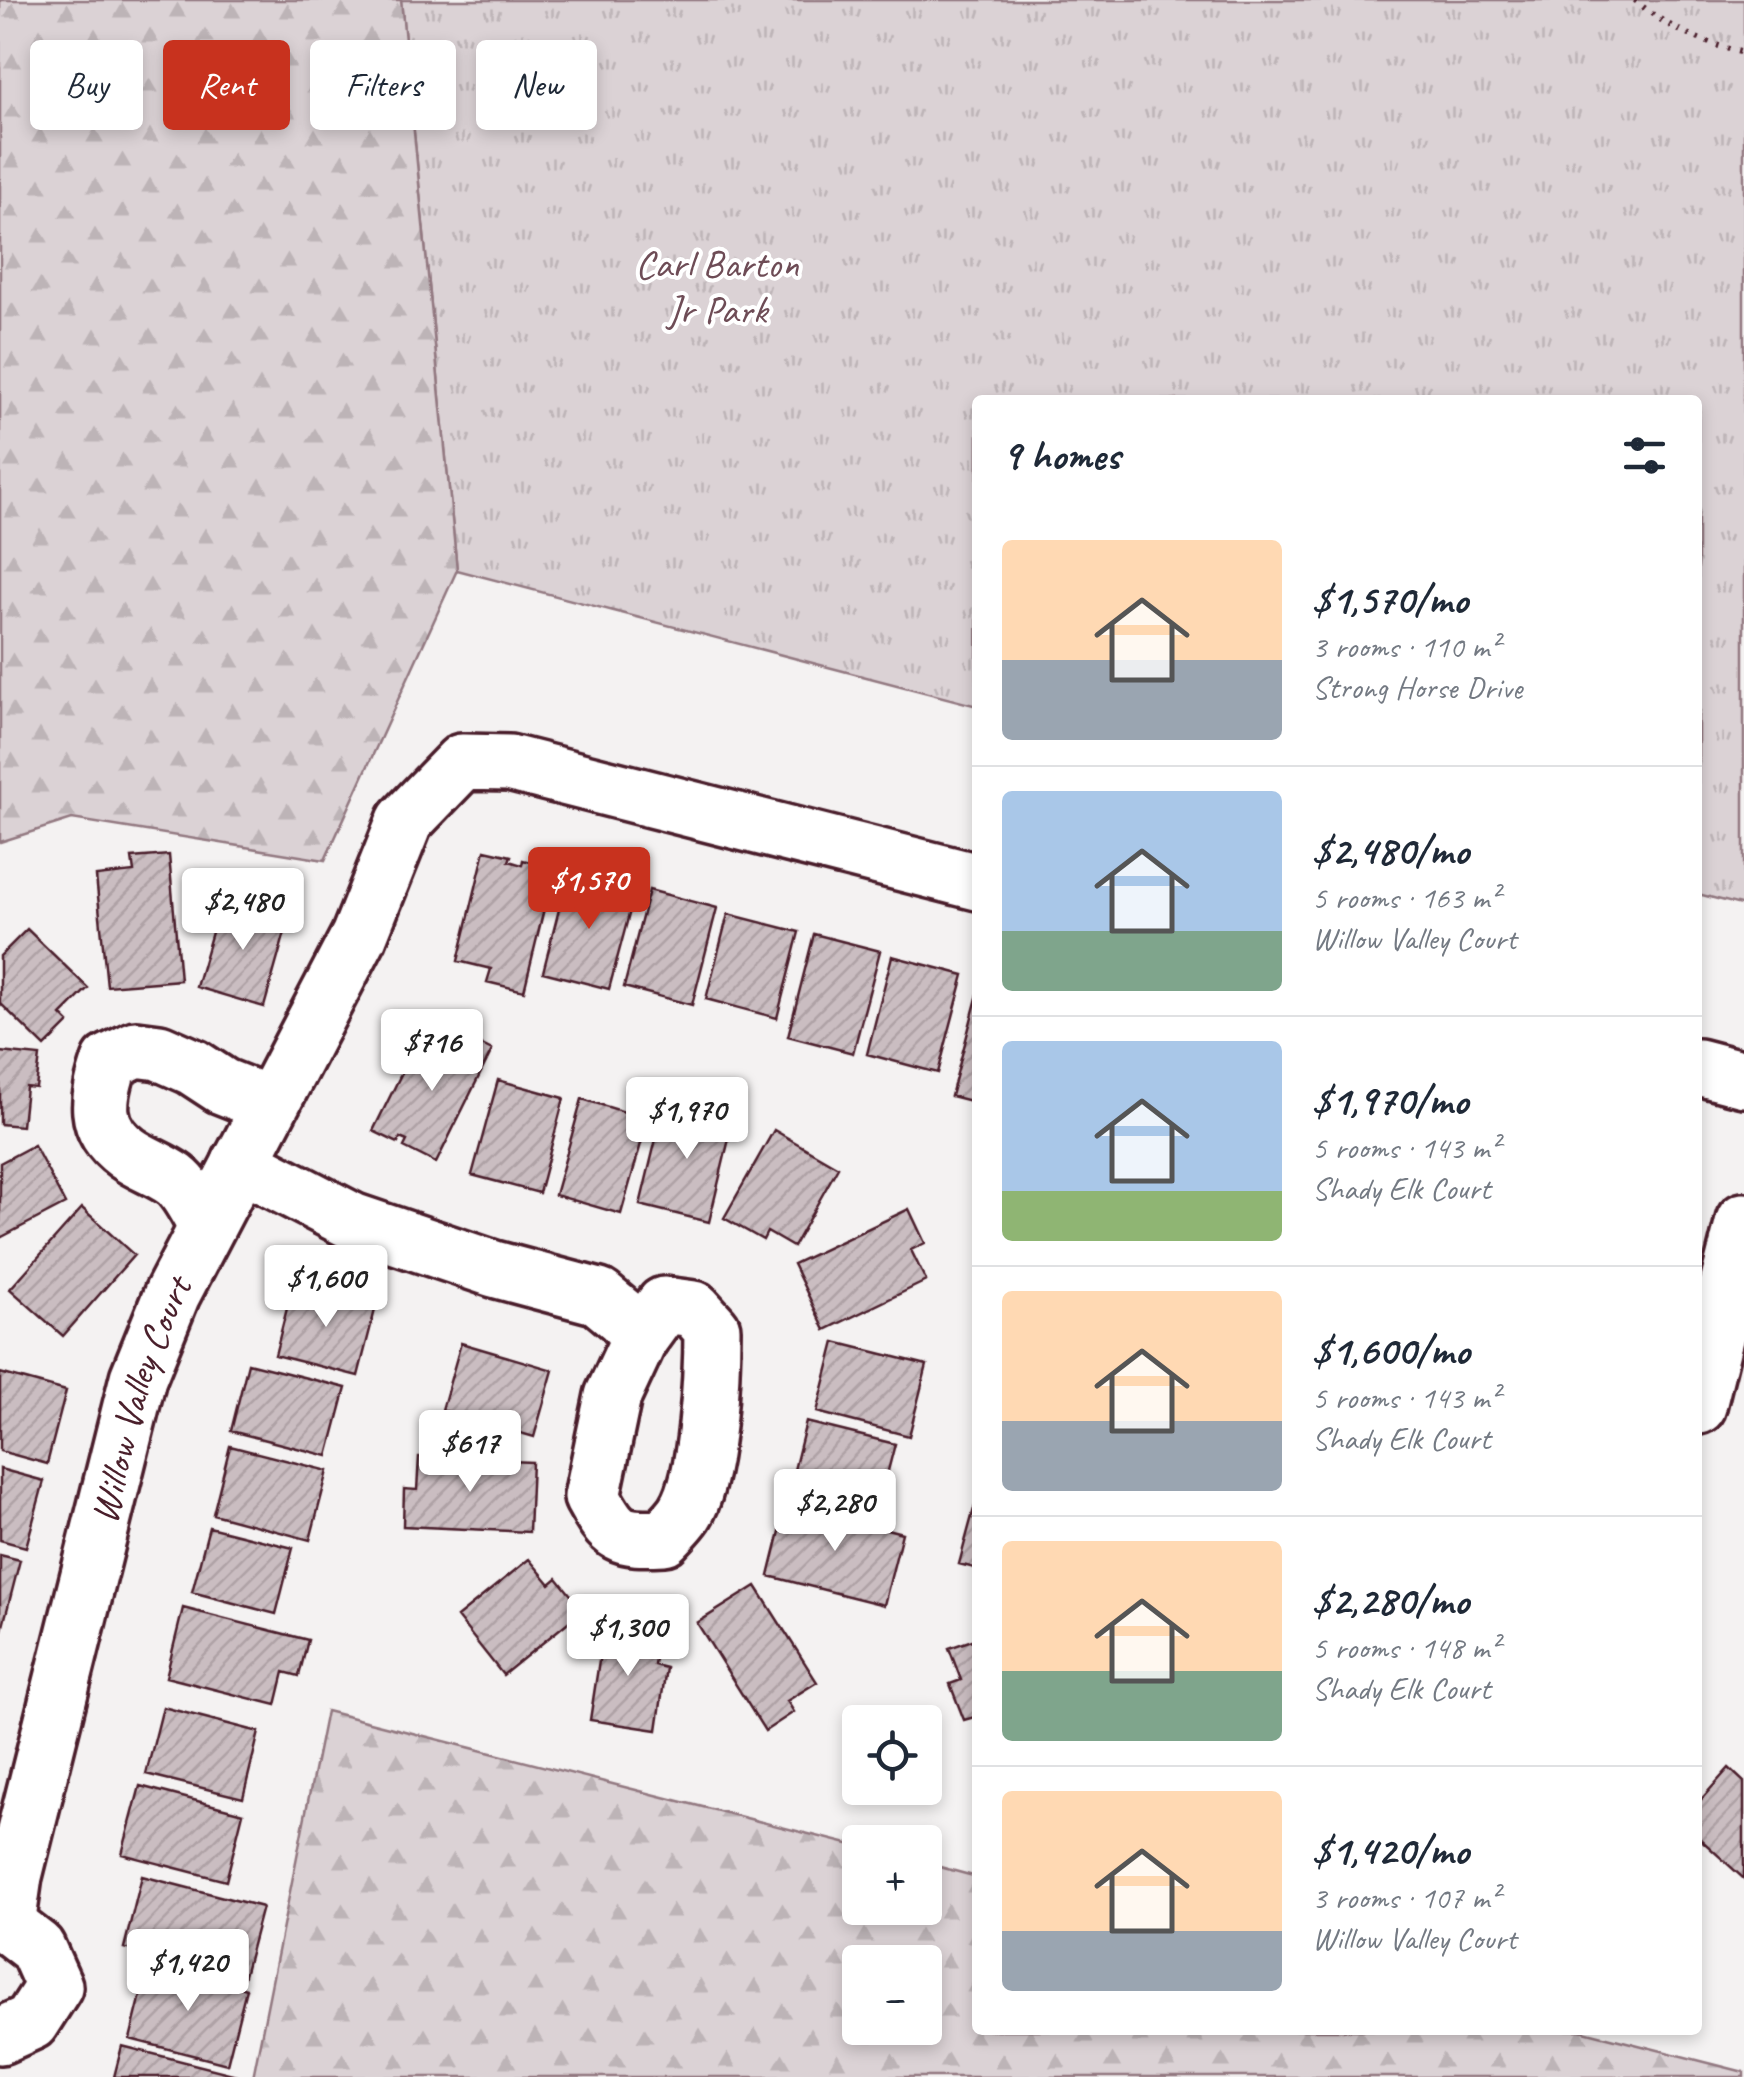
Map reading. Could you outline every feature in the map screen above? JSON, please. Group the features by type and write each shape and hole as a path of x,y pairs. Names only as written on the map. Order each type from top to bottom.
{"street":[{"name":"Willow Valley Court","path":"0,2036 32,2022 54,1986 37,1948 4,1926 138,1378 172,1294 206,1225 359,936 405,821 462,762 509,763 972,880"},
{"path":"206,1225 178,1182 126,1152 108,1134 101,1118 100,1092 110,1062 136,1049 159,1052 222,1086 270,1106"},
{"path":"1702,1069 1744,1079"},
{"path":"240,1162 352,1221 494,1269 599,1297 624,1317 640,1338"},
{"path":"1702,1390 1744,1222"}],"path":[{"path":"1635,0 1656,19 1711,45 1744,53"}],"green space":[{"path":"0,0 401,0 405,40 310,40 310,130 414,130 457,570 325,860 72,819 0,842"},
{"name":"Carl Barton Jr Park","path":"401,0 1744,0 1744,906 1702,895 1702,395 972,395 972,705 457,570 414,130 456,130 456,40 405,40"},
{"path":"326,1711 842,1842 842,1925 942,1925 942,1868 972,1876 972,2035 1600,2035 1744,2072 1744,2077 253,2077"}],"building":[{"path":"485,850 511,856 509,861 522,865 523,860 554,868 524,991 487,982 491,969 458,961"},
{"path":"169,855 180,980 107,986 96,876 134,872 132,858"},
{"path":"568,874 635,892 609,989 543,972"},
{"path":"649,890 717,908 692,1005 624,987"},
{"path":"222,898 289,918 264,1007 196,987"},
{"path":"728,914 799,932 777,1018 706,999"},
{"path":"27,929 88,988 61,1015 69,1023 45,1047 0,1003 0,956"},
{"path":"814,934 880,951 853,1053 788,1036"},
{"path":"892,956 964,975 938,1073 867,1054"},
{"path":"972,1017 972,1101 951,1096"},
{"path":"422,1032 452,1047 460,1034 492,1050 436,1163 404,1147 407,1141 400,1138 398,1143 373,1131"},
{"path":"0,1052 40,1056 36,1088 26,1087 22,1126 0,1124"},
{"path":"498,1080 564,1098 539,1193 472,1175"},
{"path":"582,1099 648,1119 621,1214 555,1195"},
{"path":"665,1102 734,1118 709,1222 640,1205"},
{"path":"774,1130 838,1167 793,1247 767,1232 763,1240 724,1218"},
{"path":"34,1145 65,1204 0,1238 0,1163"},
{"path":"82,1208 134,1255 63,1336 10,1289"},
{"path":"909,1209 925,1243 911,1250 926,1281 825,1330 793,1264"},
{"path":"293,1285 376,1306 358,1376 275,1355"},
{"path":"835,1342 927,1365 909,1436 817,1412"},
{"path":"461,1343 553,1370 534,1437 442,1410"},
{"path":"248,1363 346,1388 328,1456 231,1431"},
{"path":"0,1373 66,1391 47,1464 0,1451"},
{"path":"806,1422 895,1444 877,1513 789,1490"},
{"path":"230,1446 328,1471 310,1540 213,1514"},
{"path":"419,1457 532,1462 529,1532 403,1526 404,1489 417,1490"},
{"path":"0,1469 44,1481 26,1547 0,1540"},
{"path":"787,1503 902,1533 884,1605 769,1576"},
{"path":"972,1516 972,1567 959,1564"},
{"path":"209,1527 293,1548 276,1614 192,1592"},
{"path":"0,1555 20,1560 2,1630 0,1629"},
{"path":"529,1559 550,1584 557,1578 583,1610 503,1675 457,1617"},
{"path":"756,1586 817,1682 787,1701 794,1712 765,1731 697,1623"},
{"path":"183,1608 308,1640 299,1676 284,1672 276,1705 166,1677"},
{"path":"605,1622 642,1628 641,1637 658,1640 654,1665 666,1668 657,1730 590,1720"},
{"path":"972,1640 972,1718 964,1720 950,1684 961,1680 949,1648"},
{"path":"163,1707 259,1732 243,1798 146,1774"},
{"path":"1729,1768 1744,1782 1744,1879 1702,1841 1702,1798"},
{"path":"140,1786 243,1813 226,1881 122,1854"},
{"path":"142,1876 262,1907 243,1979 124,1948"},
{"path":"149,1963 246,1989 227,2064 130,2039"},
{"path":"122,2046 237,2075 114,2077"}]}
